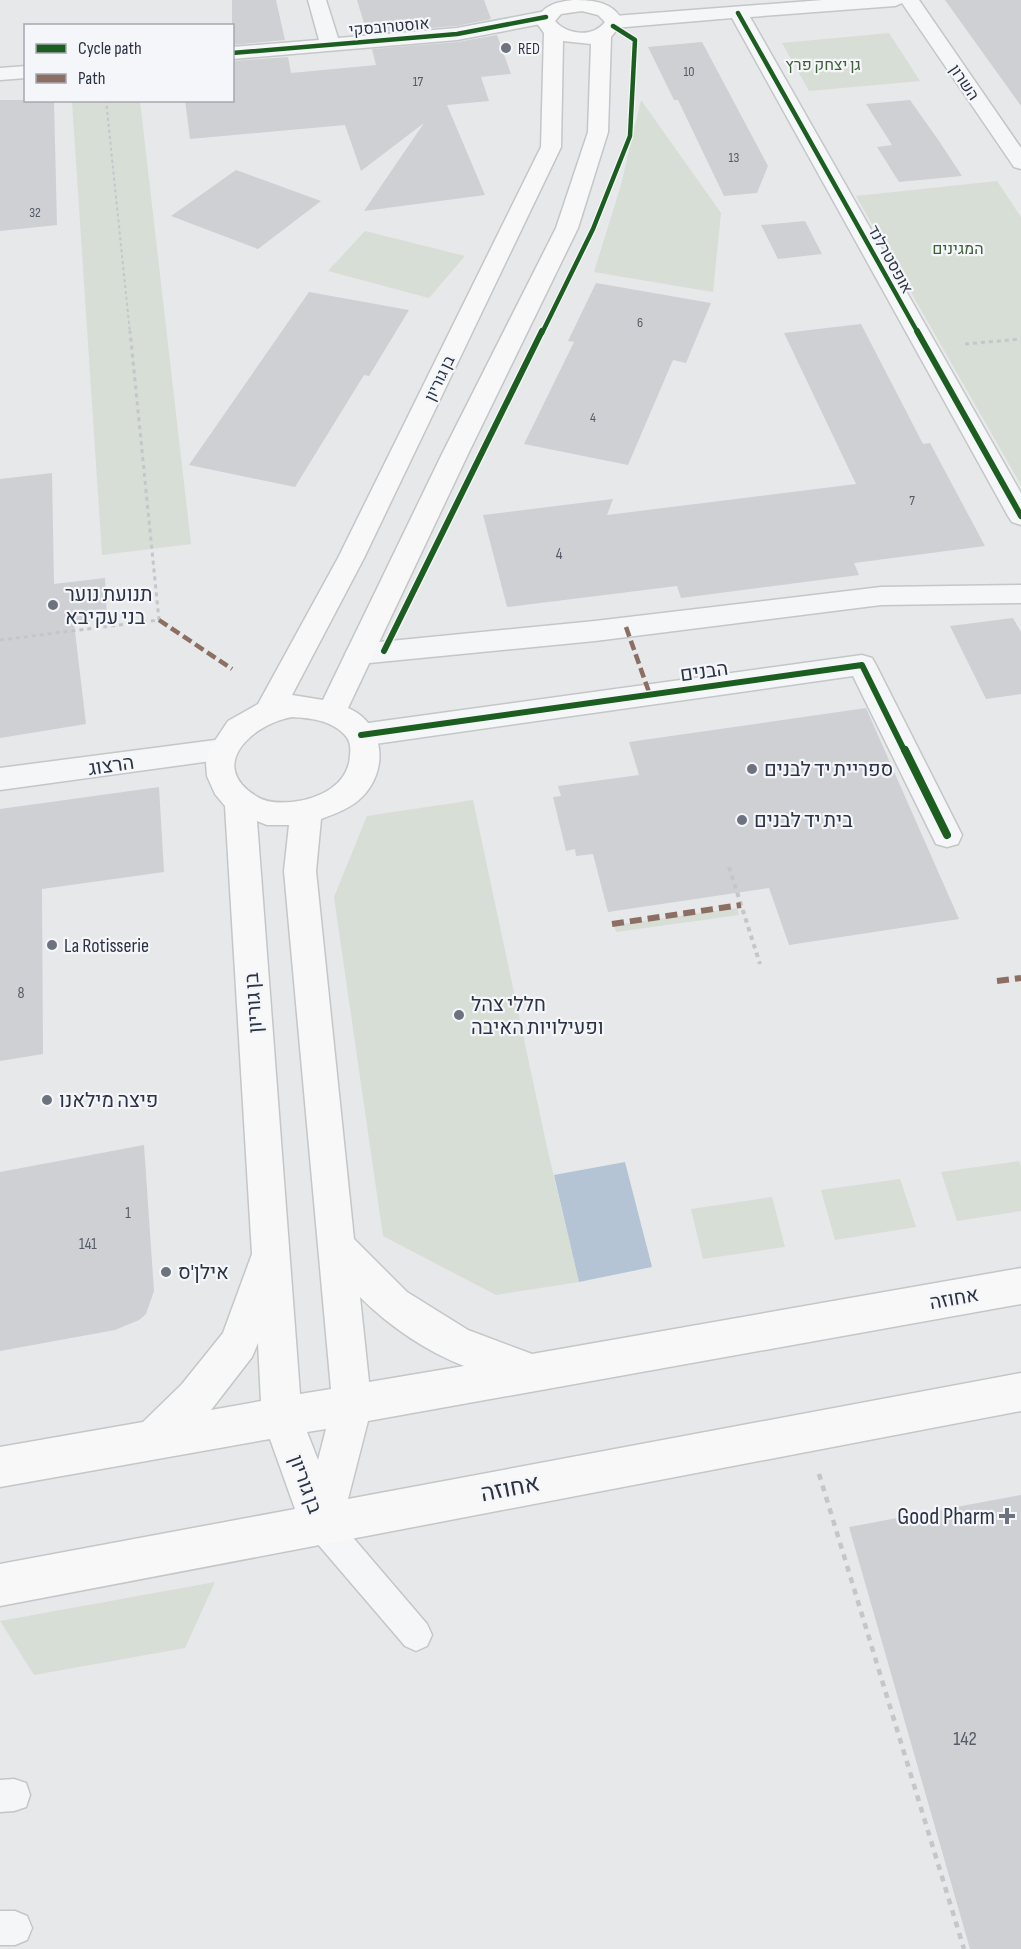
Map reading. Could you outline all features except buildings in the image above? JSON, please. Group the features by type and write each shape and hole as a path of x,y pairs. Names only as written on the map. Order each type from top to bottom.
{"main road":[{"path":"332,712 454,454 567,228 598,132 608,28 609,13 591,3 555,14 574,38 608,28"},
{"name":"בן גוריון","path":"270,709 351,558 551,147 555,14"},
{"path":"292,706 313,706 332,712 350,722 361,735 366,754 362,773 350,791 331,804 306,813 282,814 259,810 240,801 226,786 220,768 223,750 233,733 249,719 270,709 292,706"},
{"name":"בן גוריון","path":"240,801 269,1254 282,1417 321,1524"},
{"name":"בן גוריון","path":"306,813 300,871 352,1405 321,1524"},
{"path":"336,1246 394,1305 456,1344 534,1374"},
{"path":"152,1441 196,1398 238,1344 269,1254"},
{"name":"אחוזה","path":"0,1467 1021,1286"},
{"name":"אחוזה","path":"0,1585 1021,1392"}],"street":[{"path":"317,0 330,45"},
{"path":"608,28 738,13 895,0"},
{"name":"השרון","path":"910,0 1021,163"},
{"name":"אופסטרלנד","path":"738,13 1021,516"},
{"name":"אוסטרובסקי","path":"234,53 457,34 555,14"},
{"path":"0,74 24,72"},
{"path":"359,654 595,631 881,596 1021,594"},
{"name":"הבנים","path":"361,735 862,665 947,836"},
{"name":"הרצוג","path":"0,779 223,750"}],"lane":[{"path":"321,1524 416,1635"}],"path":[{"path":"0,640 159,620 105,102"},
{"path":"924,347 1021,339"},
{"path":"729,867 760,964"},
{"path":"806,1433 964,1949"}],"green space":[{"name":"גן יצחק פרץ","path":"889,33 920,81 809,91 782,43"},
{"path":"641,100 721,213 713,292 594,272 621,185"},
{"path":"72,102 140,102 191,544 102,555"},
{"name":"המגינים","path":"997,181 1021,217 1021,485 856,196"},
{"path":"365,231 465,256 429,298 328,271"},
{"path":"473,800 548,1152 579,1282 496,1295 383,1236 334,897 367,816"},
{"path":"737,908 739,915 616,932 614,925"},
{"path":"1019,1161 1021,1211 957,1221 941,1172"},
{"path":"900,1179 916,1227 835,1240 821,1190"},
{"path":"772,1197 785,1247 703,1259 691,1209"},
{"path":"215,1582 185,1648 34,1675 0,1621"}],"water":[{"path":"625,1162 652,1267 579,1282 554,1175"}],"marked path":[{"path":"159,620 232,669"},
{"path":"626,627 650,695"},
{"path":"612,924 741,905"},
{"path":"997,981 1021,978"}],"cycle path":[{"path":"738,13 1021,516"},
{"path":"234,53 457,34 546,17"},
{"path":"384,651 593,229 611,188 630,136 635,40 613,26"},
{"path":"361,735 862,665 947,835"}],"place":[{"name":"RED","path":"506,48"},
{"name":"תנועת נוער בני עקיבא","path":"53,605"},
{"name":"ספריית יד לבנים","path":"752,769"},
{"name":"בית יד לבנים","path":"742,820"},
{"name":"La Rotisserie","path":"52,945"},
{"name":"חללי צהל ופעילויות האיבה","path":"459,1015"},
{"name":"פיצה מילאנו","path":"47,1100"},
{"name":"אילן'ס","path":"166,1272"},
{"name":"Good Pharm","path":"1007,1516"}]}
